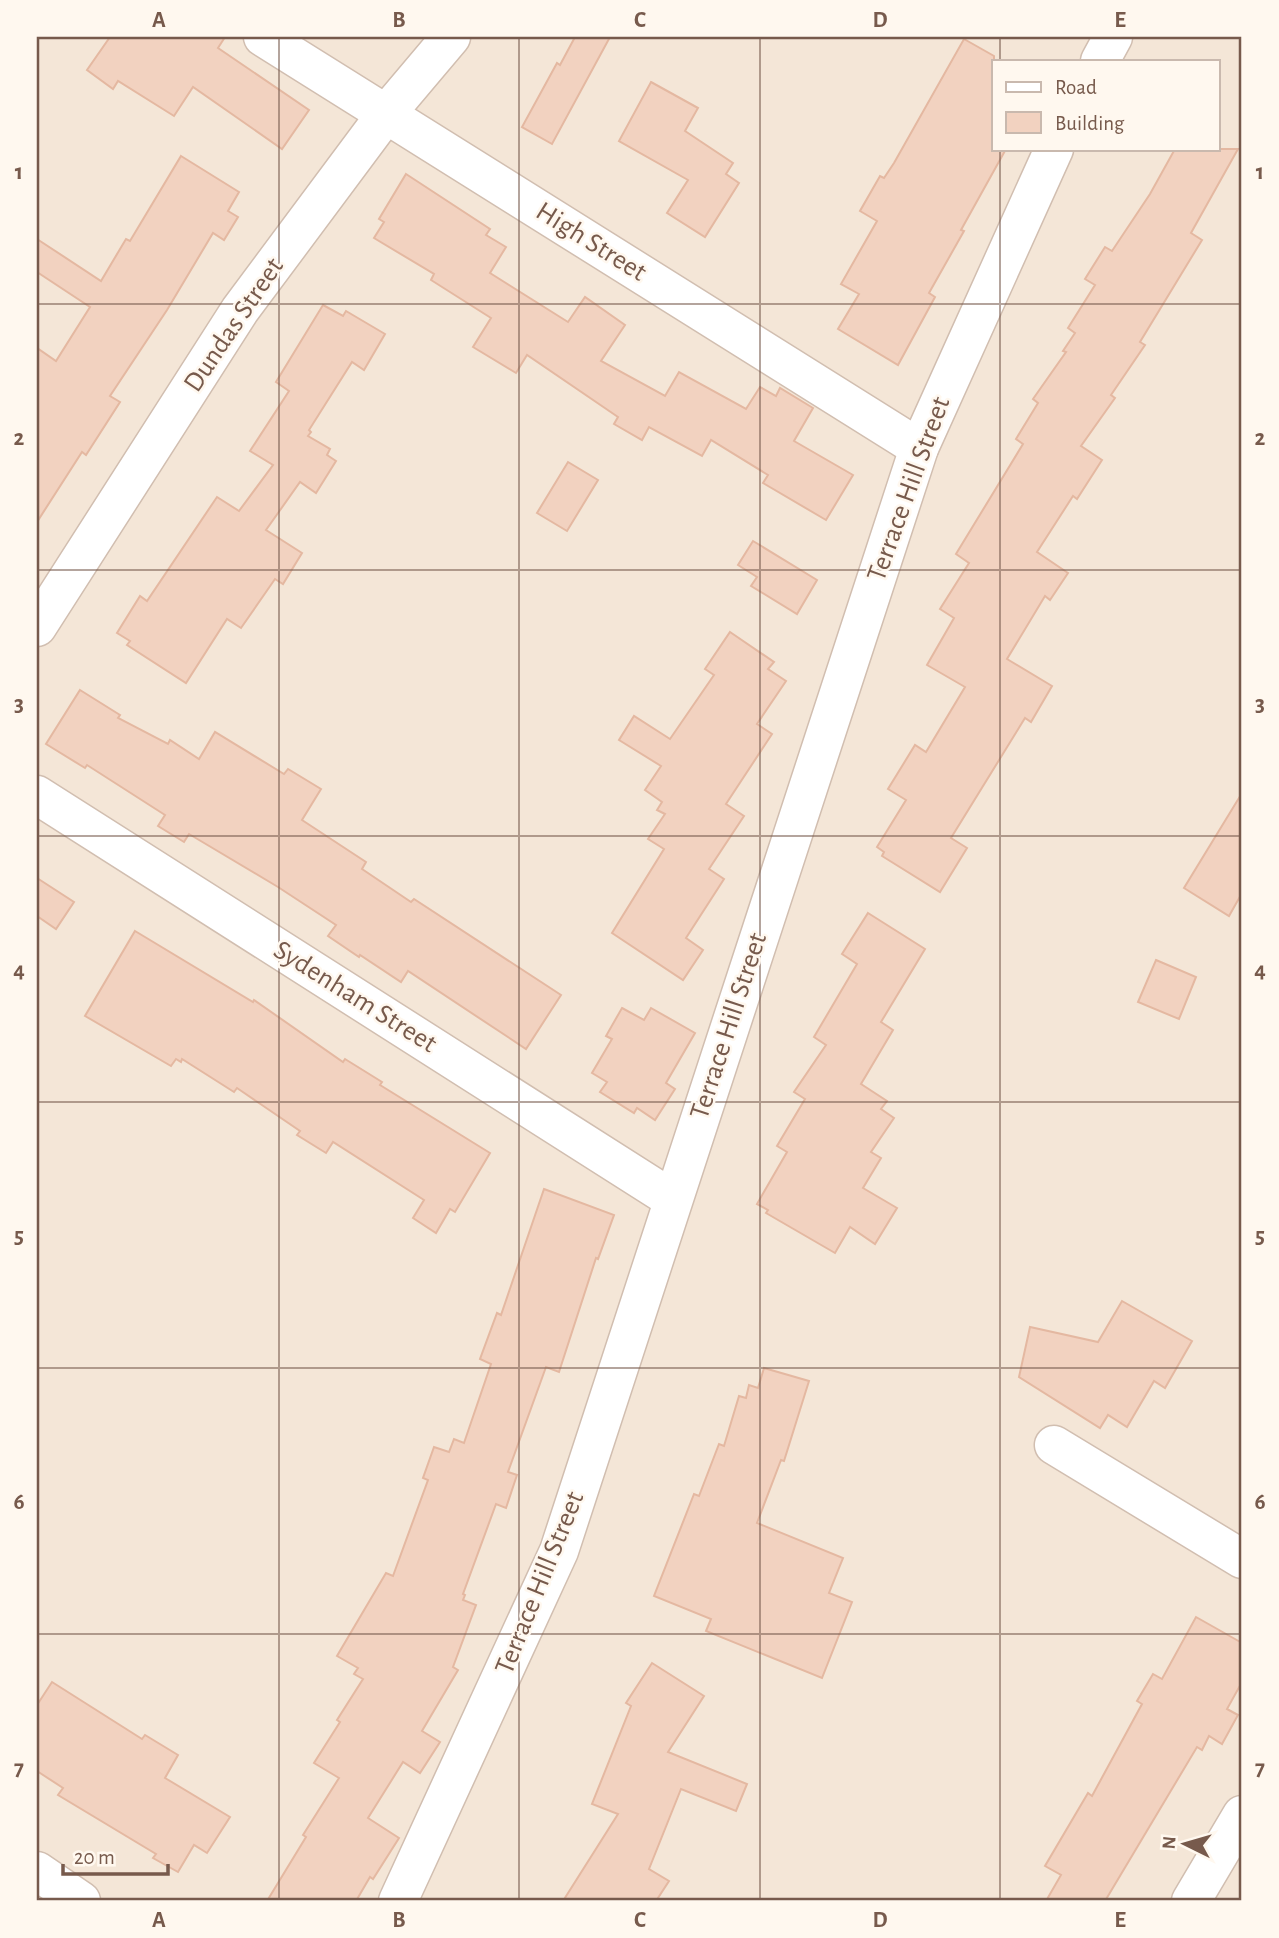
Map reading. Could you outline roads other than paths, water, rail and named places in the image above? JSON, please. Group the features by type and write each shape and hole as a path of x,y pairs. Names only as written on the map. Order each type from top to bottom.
{"street":[{"name":"High Street","path":"263,37 919,447"},
{"name":"Dundas Street","path":"37,627 240,310 386,114 451,37"},
{"path":"1101,60 1113,37"},
{"name":"Terrace Hill Street","path":"398,1901 559,1551 919,447 1054,150"},
{"name":"Sydenham Street","path":"37,795 672,1199"},
{"path":"1054,1445 1242,1559"},
{"path":"1191,1901 1242,1815"},
{"path":"37,1871 81,1901"}]}
